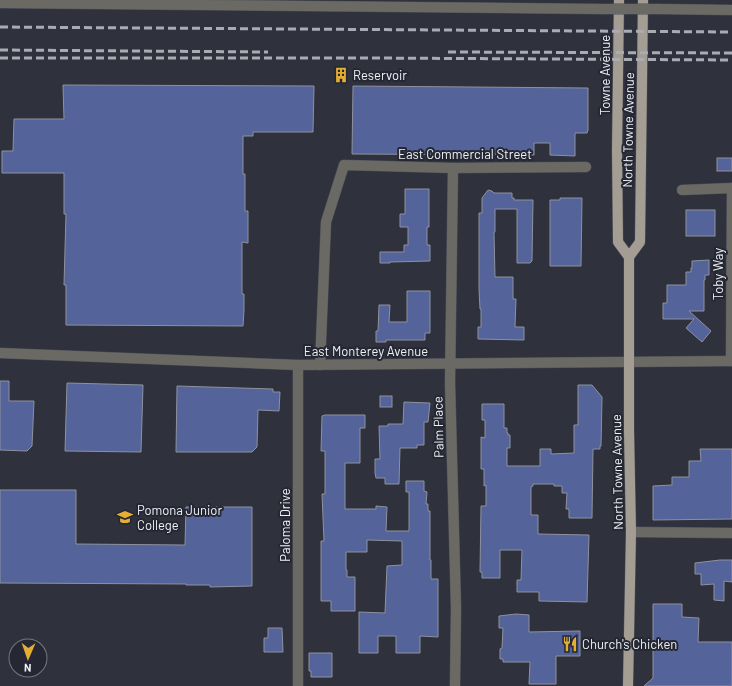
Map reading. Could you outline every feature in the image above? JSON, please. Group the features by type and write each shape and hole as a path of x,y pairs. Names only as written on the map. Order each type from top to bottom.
{"main road":[{"name":"Towne Avenue","path":"617,150 618,0"},
{"name":"North Towne Avenue","path":"628,686 631,532 628,430 629,257 640,242 643,0"},
{"name":"North Towne Avenue","path":"617,150 618,242 629,257"}],"street":[{"path":"0,3 732,10"},
{"name":"East Commercial Street","path":"320,365 326,222 344,165 453,168 586,167"},
{"name":"Palm Place","path":"453,168 450,364 456,608 455,686"},
{"path":"682,190 732,188"},
{"name":"Toby Way","path":"731,361 732,188"},
{"name":"East Monterey Avenue","path":"0,353 298,365 731,361"},
{"name":"Paloma Drive","path":"298,365 298,686"},
{"path":"631,532 732,533"}],"building":[{"path":"63,85 314,86 313,132 253,132 253,136 243,136 243,174 245,174 245,211 248,211 248,243 242,242 242,294 244,294 243,326 66,325 66,285 64,285 66,214 64,214 64,173 2,173 2,151 13,151 14,119 64,119"},
{"path":"353,86 588,88 588,130 587,133 575,133 575,156 550,155 550,143 534,143 534,155 352,154"},
{"path":"717,158 732,158 732,171 717,171"},
{"path":"405,189 429,189 429,227 427,227 427,245 430,245 430,261 380,263 380,252 404,252 404,245 408,245 408,227 400,227 400,214 405,214"},
{"path":"488,190 494,193 512,193 512,198 514,198 514,200 533,200 532,261 530,263 517,263 517,209 495,209 495,277 513,277 513,299 516,299 515,327 524,327 524,340 478,339 478,327 481,327 479,289 479,213 482,213 482,198"},
{"path":"560,198 582,198 581,266 550,266 550,200 560,200"},
{"path":"686,210 715,210 715,236 686,236"},
{"path":"709,260 709,275 705,275 704,280 704,311 689,311 711,331 702,342 686,328 694,319 663,319 663,303 667,303 667,285 686,285 686,272 691,272 692,261"},
{"path":"407,291 430,291 430,333 425,333 425,340 386,340 386,342 376,342 379,305 390,305 389,322 407,322"},
{"path":"0,381 9,381 9,401 34,401 32,446 27,451 0,450"},
{"path":"67,383 143,385 141,452 65,451"},
{"path":"578,385 592,385 602,397 601,446 600,449 593,449 592,518 569,518 569,509 566,509 567,493 562,493 562,486 554,486 554,484 533,484 531,487 531,515 538,515 538,534 589,535 587,602 539,601 539,592 517,592 517,580 521,580 522,550 500,550 500,578 482,578 482,572 480,572 481,506 486,506 484,469 481,469 481,437 485,438 485,420 482,420 482,404 504,404 504,428 507,428 507,433 510,435 510,448 507,448 507,466 540,466 540,449 551,449 551,454 574,453 574,425 578,425"},
{"path":"177,386 273,389 273,392 280,392 279,411 258,410 257,447 252,452 176,452"},
{"path":"380,396 392,396 392,407 380,407"},
{"path":"404,402 430,403 428,422 424,422 424,445 417,445 417,448 400,448 399,484 385,484 385,478 376,478 375,473 375,459 380,459 379,426 388,426 388,424 403,424"},
{"path":"365,415 365,428 360,428 360,463 345,463 345,509 376,509 376,506 387,507 386,531 409,531 409,492 406,492 406,481 424,481 424,491 427,492 426,504 428,504 428,511 430,511 431,579 438,579 438,637 420,636 420,653 396,653 396,636 378,636 378,653 359,653 359,612 385,613 387,566 402,565 402,541 367,540 367,552 346,552 347,577 355,577 355,611 331,611 331,601 321,601 321,541 324,541 322,494 325,494 325,451 321,451 322,416"},
{"path":"700,449 732,449 732,519 653,520 653,486 672,485 672,477 689,477 689,461 701,461"},
{"path":"0,490 76,490 76,544 185,545 186,507 252,507 252,586 210,587 210,585 186,584 0,583"},
{"path":"732,560 732,582 724,581 724,601 714,600 714,584 701,585 701,574 695,574 695,563"},
{"path":"653,604 682,604 682,617 699,618 698,642 732,642 732,686 644,686 653,678"},
{"path":"516,614 529,615 529,632 580,631 580,656 556,656 556,684 529,684 530,662 503,662 503,659 500,659 503,628 499,628 499,616"},
{"path":"268,628 282,628 283,652 264,652 264,638 268,638"},
{"path":"309,653 332,653 332,677 311,677 311,671 309,671"}],"railway":[{"path":"0,27 732,32"},
{"path":"0,50 268,52"},
{"path":"448,52 732,53"},
{"path":"0,58 732,60"}],"place":[{"name":"Reservoir","path":"341,75"},
{"name":"Pomona Junior College","path":"125,517"},
{"name":"Church's Chicken","path":"570,644"}]}
